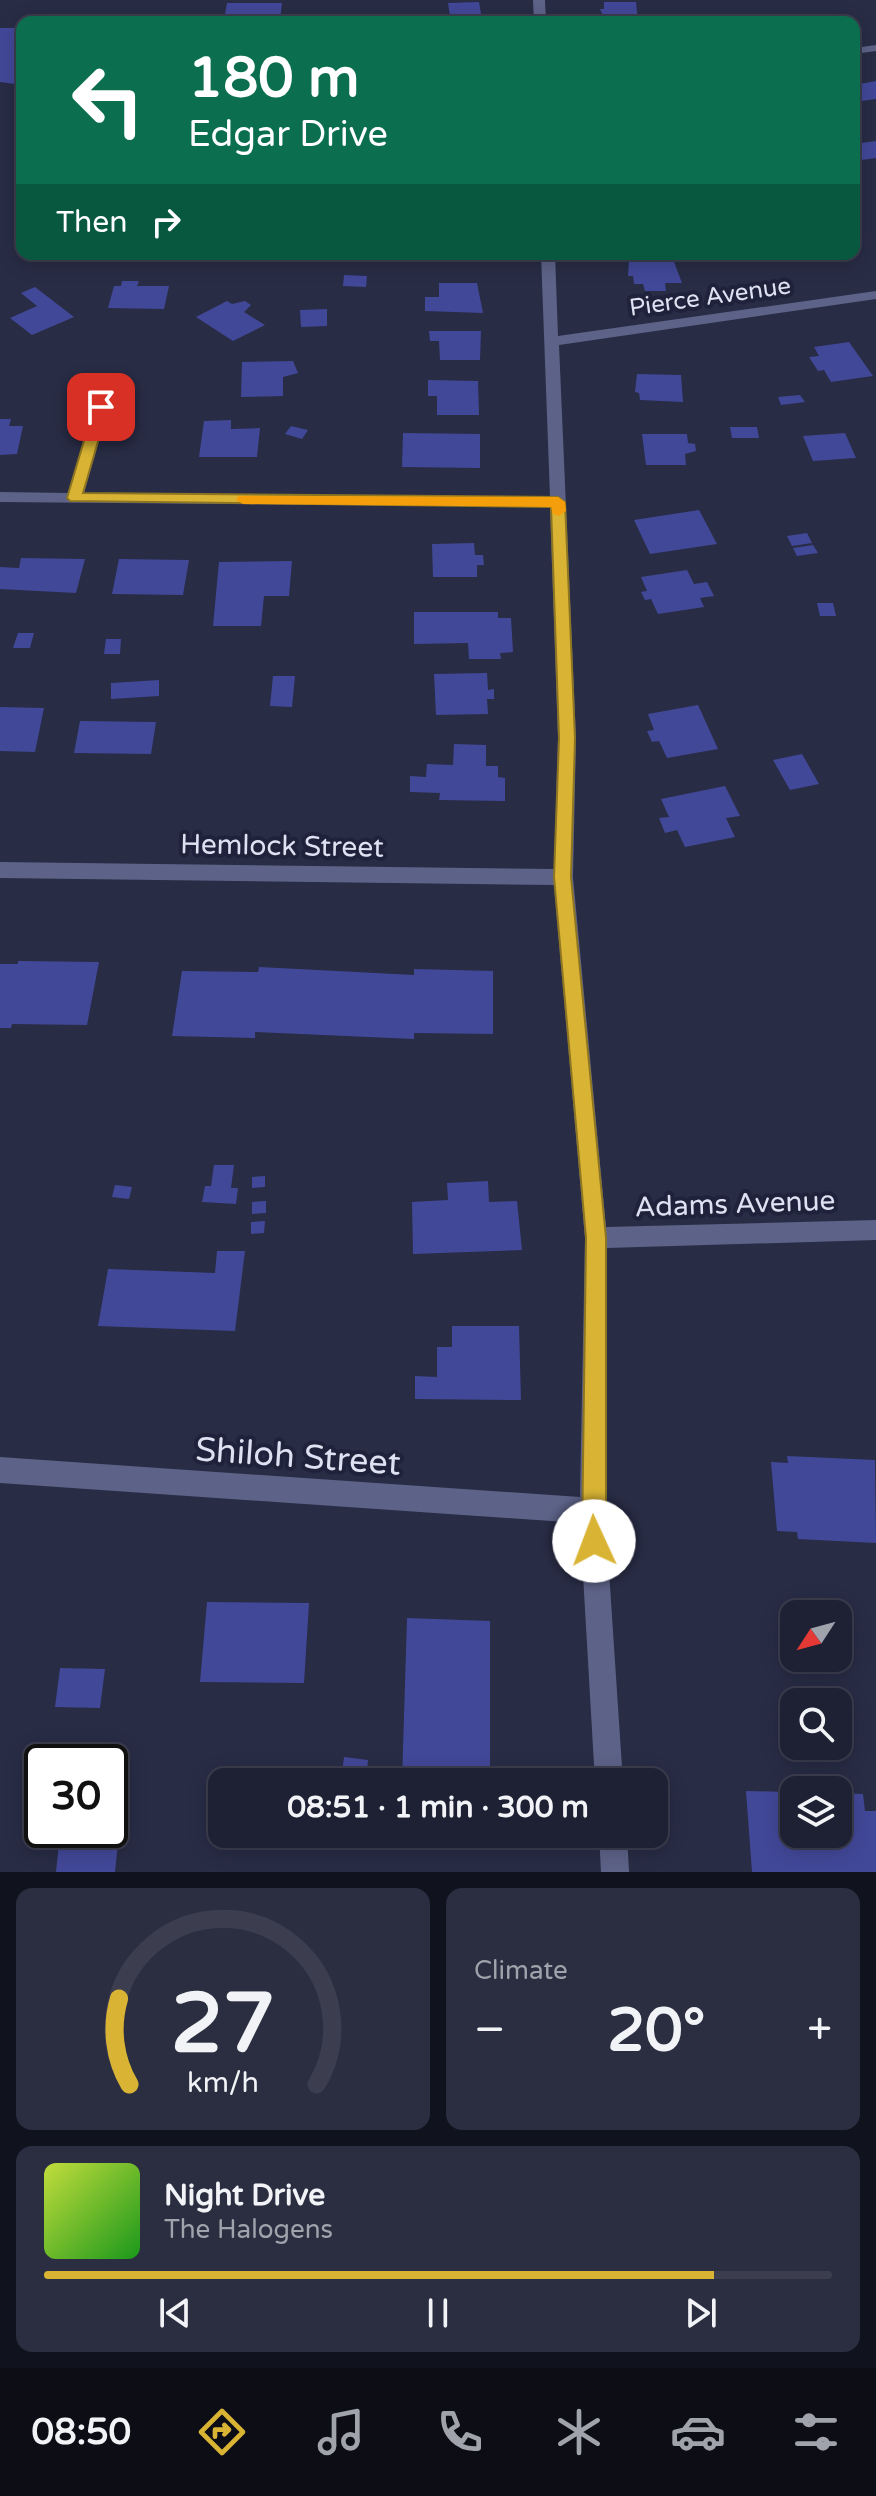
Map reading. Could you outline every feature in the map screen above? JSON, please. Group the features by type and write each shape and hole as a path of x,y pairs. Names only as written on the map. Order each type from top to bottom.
{"street":[{"path":"548,260 567,738 563,877 596,1238 592,1511 608,1768"},
{"name":"Pierce Avenue","path":"550,342 876,295"},
{"path":"75,498 110,377"},
{"path":"0,497 558,502"},
{"name":"Hemlock Street","path":"0,870 563,877"},
{"name":"Adams Avenue","path":"596,1238 876,1230"},
{"name":"Shiloh Street","path":"0,1470 592,1511"},
{"path":"614,1848 615,1872"}],"building":[{"path":"479,2 481,16 450,16 448,3"},
{"path":"604,2 636,2 637,16 603,16 600,9 604,9"},
{"path":"227,3 282,3 280,16 225,16"},
{"path":"0,28 16,28 16,84 0,82"},
{"path":"876,81 876,99 862,101 860,84"},
{"path":"876,141 876,158 861,160 860,143"},
{"path":"629,260 673,260 682,283 665,283 666,291 645,291 643,284 634,284 633,276 628,276"},
{"path":"344,275 367,276 366,287 343,286"},
{"path":"122,281 139,281 137,286 169,286 164,309 108,308 114,286 121,286"},
{"path":"439,283 477,283 483,313 425,311 425,297 439,297"},
{"path":"35,287 74,317 32,335 10,318 37,306 21,293"},
{"path":"227,301 232,304 245,301 251,305 244,312 265,325 233,341 196,317"},
{"path":"327,309 327,326 301,327 300,310"},
{"path":"429,331 481,331 480,360 440,360 439,341 430,341"},
{"path":"849,342 873,376 831,382 824,370 818,371 809,357 819,356 814,347"},
{"path":"293,361 298,373 283,377 283,396 241,397 242,362"},
{"path":"637,374 681,375 683,402 640,400 639,393 635,392"},
{"path":"428,380 478,381 479,415 437,415 437,396 428,396"},
{"path":"800,395 805,402 781,405 778,397"},
{"path":"0,419 11,419 9,426 23,426 17,454 0,455"},
{"path":"231,420 231,429 260,428 257,457 199,457 204,421"},
{"path":"291,426 308,430 302,439 285,434"},
{"path":"730,427 757,427 759,438 732,438"},
{"path":"403,433 480,434 480,468 402,467"},
{"path":"845,433 856,458 813,461 803,436"},
{"path":"642,434 687,434 688,443 695,444 696,451 685,454 686,465 646,465"},
{"path":"699,510 717,544 650,554 634,520"},
{"path":"807,533 812,543 792,546 787,536"},
{"path":"474,543 475,555 483,555 484,565 477,565 477,577 433,577 432,544"},
{"path":"813,545 818,553 797,556 793,548"},
{"path":"21,558 85,559 76,593 0,589 0,567 19,568"},
{"path":"119,559 189,560 183,595 112,594"},
{"path":"292,561 289,596 264,596 261,626 213,626 219,562"},
{"path":"687,570 694,584 707,582 714,596 700,598 704,607 658,614 651,599 645,600 641,592 647,591 641,577"},
{"path":"817,603 833,603 836,616 820,616"},
{"path":"414,612 498,612 498,618 511,618 513,652 500,653 501,659 469,659 468,643 414,644"},
{"path":"18,633 34,633 30,648 13,648"},
{"path":"106,639 121,639 120,654 104,654"},
{"path":"487,673 488,690 494,689 494,699 487,699 488,714 436,715 434,674"},
{"path":"273,676 295,676 292,707 270,706"},
{"path":"159,680 159,696 111,699 111,683"},
{"path":"698,705 718,749 667,758 659,741 652,742 647,731 654,730 648,714"},
{"path":"0,707 44,708 35,752 0,751"},
{"path":"80,721 156,722 151,754 74,753"},
{"path":"454,744 486,745 486,766 498,766 498,777 505,778 505,801 439,800 440,793 410,792 410,776 426,777 427,764 453,765"},
{"path":"802,754 819,784 790,790 773,760"},
{"path":"725,786 740,816 726,818 735,837 685,847 677,830 665,833 659,818 669,817 661,799"},
{"path":"18,961 99,962 87,1025 12,1024 11,1028 0,1028 0,964 18,964"},
{"path":"259,967 414,975 414,969 493,971 493,1034 414,1033 414,1039 255,1032 255,1038 172,1036 182,971 258,972"},
{"path":"214,1165 234,1165 231,1188 238,1188 236,1204 202,1202 205,1186 211,1186"},
{"path":"265,1176 265,1187 252,1188 252,1177"},
{"path":"488,1181 489,1202 517,1201 522,1250 413,1254 412,1202 448,1200 447,1183"},
{"path":"115,1185 132,1187 129,1199 112,1197"},
{"path":"266,1201 266,1213 252,1214 252,1202"},
{"path":"265,1221 264,1233 251,1234 251,1222"},
{"path":"217,1251 245,1251 235,1331 98,1326 108,1269 215,1273"},
{"path":"452,1326 519,1326 521,1400 415,1399 415,1376 437,1377 437,1347 452,1347"},
{"path":"787,1456 875,1460 876,1543 798,1539 797,1532 777,1531 771,1462 788,1463"},
{"path":"207,1602 309,1603 304,1683 200,1682"},
{"path":"407,1618 490,1621 490,1768 402,1768"},
{"path":"60,1668 105,1669 100,1708 55,1707"},
{"path":"344,1757 368,1760 367,1768 343,1768"},
{"path":"746,1791 780,1792 780,1848 852,1848 852,1794 863,1794 865,1811 876,1811 876,1872 752,1872"},
{"path":"59,1848 117,1848 115,1872 56,1872"}],"slow traffic":[{"path":"243,500 558,502 559,511"}],"route":[{"path":"101,407 75,498 558,502 567,738 563,877 596,1238 594,1541"}]}
